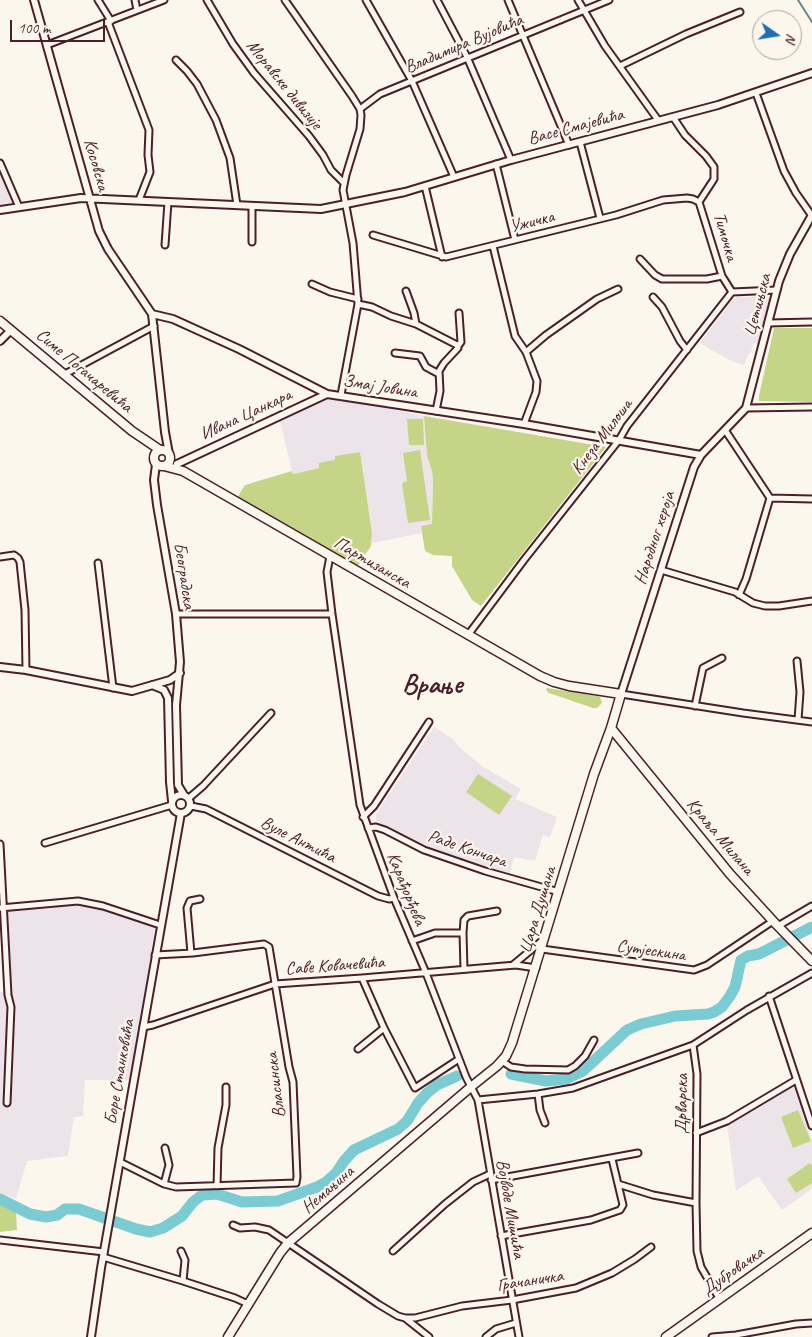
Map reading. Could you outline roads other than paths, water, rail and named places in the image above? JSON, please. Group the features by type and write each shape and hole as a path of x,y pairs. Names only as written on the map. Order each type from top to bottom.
{"main road":[{"name":"Симе Погачаревића","path":"0,321 149,444 169,455"},
{"name":"Симе Погачаревића","path":"149,444 158,462"},
{"path":"160,450 156,452 158,462 169,461 169,455"},
{"name":"Партизанска","path":"169,455 183,472"},
{"name":"Партизанска","path":"158,462 183,472 546,679 569,686 621,694"},
{"name":"Цара Душана","path":"472,1086 502,1061 512,1043 594,774 621,694"},
{"name":"Краља Милана","path":"611,728 730,874 775,924 812,961"},
{"name":"Немањина","path":"228,1337 288,1243 472,1086"},
{"name":"Дубровачка","path":"671,1336 720,1298 812,1233"}],"street":[{"name":"Косовска","path":"34,0 103,240 152,314 169,455"},
{"path":"98,0 110,21 149,130 148,155 150,172 139,200"},
{"path":"135,0 137,10"},
{"path":"47,45 164,0"},
{"name":"Моравске дивизије","path":"207,0 233,44 254,73 278,103 309,136 331,170 344,183"},
{"path":"285,0 360,109 362,115 360,129 344,183 345,203 353,243 358,301 341,395"},
{"path":"366,0 412,81 454,177"},
{"path":"437,0 468,57 511,160"},
{"path":"508,0 569,145"},
{"path":"578,0 605,46 658,120"},
{"name":"Владимира Вујовића","path":"360,109 380,94 609,0"},
{"path":"620,66 686,34 740,12"},
{"path":"176,60 188,71 197,84 216,120 230,158 237,206"},
{"name":"Васе Смајевића","path":"0,210 90,198 314,209 405,192 496,164 756,93 812,73"},
{"path":"756,93 784,171 811,220"},
{"name":"Тимочка","path":"673,117 685,135 714,167 714,179 699,202 722,276 732,292"},
{"path":"580,142 600,218"},
{"path":"0,164 19,207"},
{"path":"496,164 515,240"},
{"path":"425,186 442,257"},
{"name":"Ужичка","path":"442,257 493,246 663,200 687,198 699,202"},
{"path":"165,245 168,202"},
{"path":"252,206 252,242"},
{"name":"Цетињска","path":"746,408 777,290 790,254 811,220"},
{"path":"373,236 400,242 442,257"},
{"path":"493,246 515,336 526,352 537,387 524,424"},
{"path":"640,259 655,275 662,279 706,279 722,276"},
{"path":"312,284 358,301 391,316 416,324 458,346"},
{"path":"526,352 597,298 618,289"},
{"path":"732,292 777,290"},
{"path":"406,291 416,324"},
{"name":"Кнеза Милоша","path":"468,635 732,292"},
{"path":"653,297 667,314 677,336 687,350"},
{"path":"436,411 440,391 439,374 444,363 461,342 459,313"},
{"name":"Змај Јовина","path":"152,314 173,319 239,349 327,394 524,424 701,455"},
{"path":"768,323 812,322"},
{"path":"65,374 154,326"},
{"path":"0,341 11,330"},
{"path":"395,353 420,356 426,367 439,374"},
{"name":"Ивана Цанкара","path":"177,464 327,394"},
{"path":"746,408 812,407"},
{"name":"Народног хероја","path":"621,694 694,467 701,455 746,408"},
{"path":"725,430 770,498 746,580 739,595"},
{"path":"160,450 166,438"},
{"name":"Београдска","path":"158,462 154,480 176,614 180,662 176,694 178,785 186,797"},
{"path":"770,498 812,499"},
{"path":"0,557 14,555 20,562 25,610 26,670"},
{"name":"Карађорђева","path":"330,556 327,572 358,796 394,898 426,973 459,1059 472,1086"},
{"path":"98,563 113,688"},
{"path":"661,570 730,590 753,603 773,607 812,601"},
{"path":"176,614 332,614"},
{"path":"694,706 702,668 722,658"},
{"path":"797,662 800,692 798,720"},
{"path":"0,667 26,670 132,691 170,680 180,674"},
{"path":"152,685 164,690 168,698 170,782 172,803 175,811 181,813 188,810 191,806 186,797"},
{"path":"621,694 812,722"},
{"path":"45,843 172,803 176,796 186,797 203,786 271,713"},
{"path":"364,817 374,806 429,722"},
{"name":"Вуле Антића","path":"191,806 206,809 378,896 389,899 394,898"},
{"name":"Боре Станковића","path":"91,1337 103,1255 112,1213 160,925 181,813"},
{"name":"Раде Кончара","path":"368,828 385,830 430,852 485,871 559,892"},
{"path":"0,844 2,907 8,995 11,1008 7,1103"},
{"path":"155,955 191,953 187,908 190,901 200,899"},
{"path":"2,907 78,901 103,906 160,925"},
{"name":"Сутјескина","path":"542,949 694,970 775,924 812,906"},
{"path":"464,969 464,920 468,916 497,912"},
{"path":"412,941 435,932 463,933"},
{"path":"513,965 545,938"},
{"name":"Власинска","path":"191,953 266,945 269,947 293,1082 296,1183 217,1186"},
{"name":"Саве Ковачевића","path":"143,1027 276,984 513,965 536,968"},
{"path":"478,1100 538,1094 573,1088 693,1045 710,1032 812,972"},
{"path":"362,978 414,1088 459,1059"},
{"path":"769,996 812,1126"},
{"path":"358,1049 384,1028"},
{"path":"502,1061 512,1067 525,1069 568,1070 585,1056 594,1040"},
{"name":"Дрварска","path":"693,1045 697,1074 697,1250 701,1266 720,1298"},
{"path":"696,1133 727,1121 796,1080"},
{"name":"Војводе Мишића","path":"472,1086 478,1100 519,1337"},
{"path":"120,1162 164,1184 176,1187 217,1186 218,1148 226,1105 226,1087"},
{"path":"538,1094 540,1110 545,1123"},
{"path":"164,1184 168,1165 165,1148"},
{"path":"393,1251 445,1204 473,1182 490,1177 612,1159 638,1153"},
{"path":"501,1236 580,1223 620,1210 623,1204 612,1159"},
{"path":"618,1184 653,1195 696,1203"},
{"path":"233,1225 240,1228 255,1227 270,1230 378,1304 405,1318 429,1337"},
{"path":"0,1240 103,1255 235,1298 248,1304"},
{"name":"Грачаничка","path":"405,1318 415,1318 475,1304 558,1292 591,1283 635,1259 651,1247"},
{"path":"181,1251 186,1263 183,1281"},
{"path":"486,1337 496,1329 516,1323"},
{"path":"712,1337 736,1336 796,1324 812,1323"}],"waterway":[{"path":"798,0 812,22"},
{"path":"511,1074 546,1081 566,1079 583,1071 627,1030 641,1024 675,1016 714,1012 722,1007 735,987 741,960 748,956 759,954 812,927"},
{"path":"0,1199 30,1214 46,1217 57,1215 65,1209 79,1209 150,1232 163,1228 182,1216 193,1202 202,1195 217,1194 242,1202 278,1201 326,1182 336,1173 354,1150 398,1129 407,1121 418,1103 427,1093 437,1085 457,1076"}],"district":[{"name":"Врање","path":"432,686"}]}
